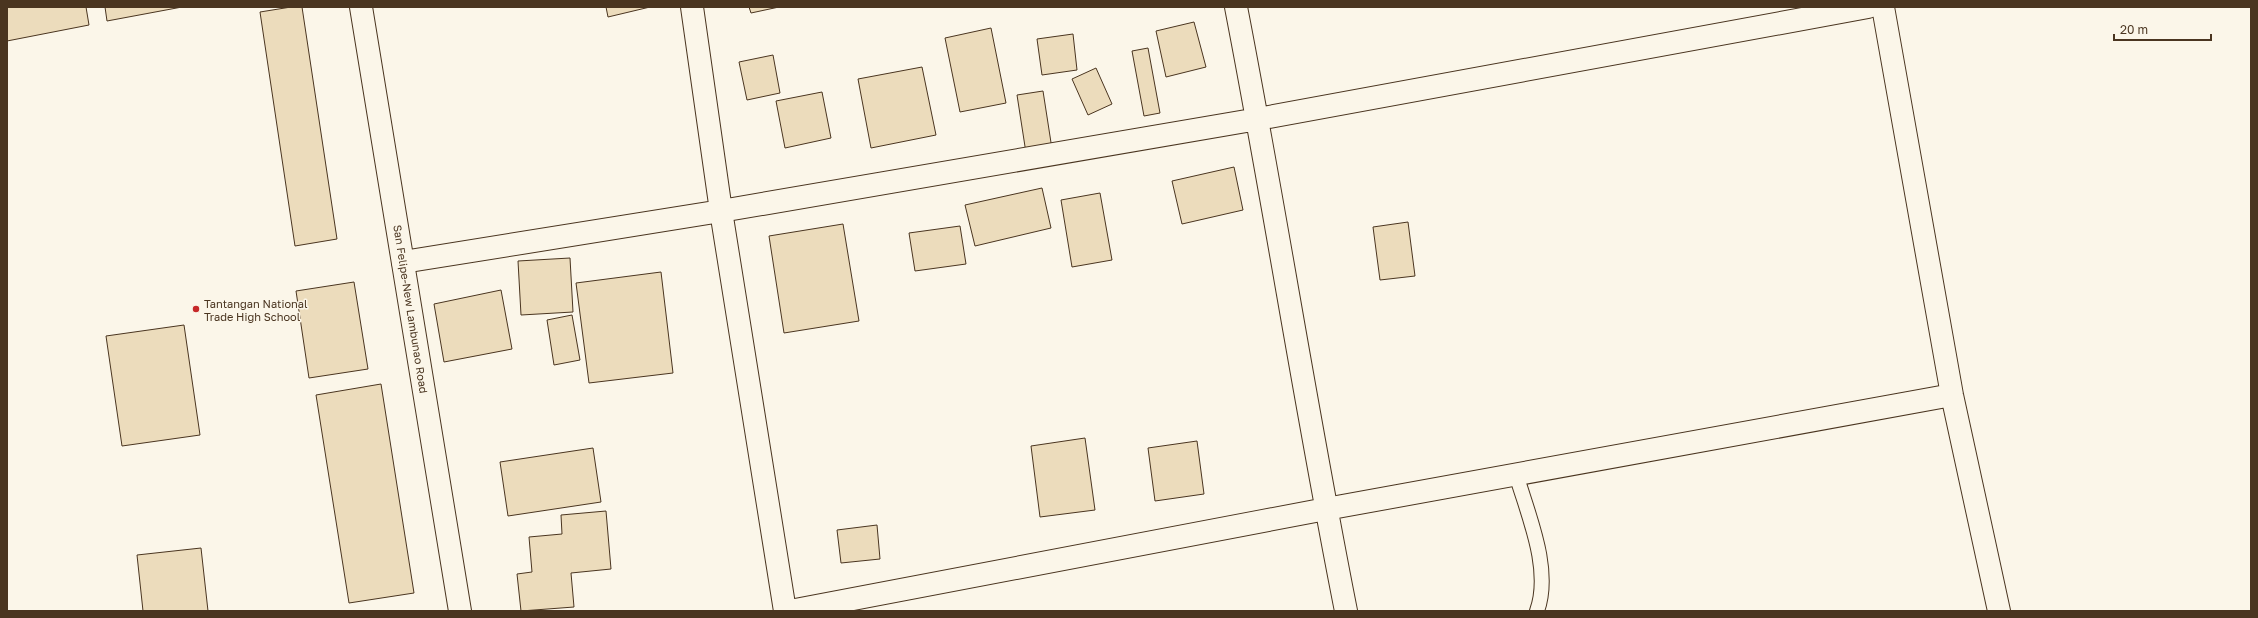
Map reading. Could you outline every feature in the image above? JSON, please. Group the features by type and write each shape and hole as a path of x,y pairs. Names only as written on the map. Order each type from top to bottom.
{"street":[{"name":"San Felipe-New Lambunao Road","path":"361,7 460,611"},
{"path":"692,7 721,211 785,611"},
{"path":"1236,7 1258,119 1326,509 1346,611"},
{"path":"403,262 721,211 1258,119 1868,7"},
{"path":"1883,7 1952,395 1999,611"},
{"path":"790,611 1326,509 1952,395"}],"lane":[{"path":"1516,474 1542,566 1541,600 1537,611"}],"building":[{"path":"7,7 86,7 89,25 7,41"},
{"path":"105,7 182,7 107,21"},
{"path":"291,7 302,7 337,239 295,246 260,12"},
{"path":"606,7 650,7 608,17"},
{"path":"749,7 779,7 751,13"},
{"path":"1194,22 1206,67 1166,77 1156,31"},
{"path":"991,28 1006,103 960,112 945,38"},
{"path":"1073,34 1077,70 1042,75 1037,39"},
{"path":"1148,48 1160,113 1144,116 1132,51"},
{"path":"773,55 780,93 747,100 739,62"},
{"path":"922,67 936,135 871,148 858,79"},
{"path":"1096,68 1112,104 1088,115 1072,79"},
{"path":"1043,91 1052,149 1026,153 1017,95"},
{"path":"822,92 831,138 785,148 776,101"},
{"path":"1234,167 1243,210 1182,224 1172,181"},
{"path":"1042,188 1051,228 975,246 965,205"},
{"path":"1100,193 1112,260 1072,267 1061,200"},
{"path":"1408,222 1415,276 1380,280 1373,227"},
{"path":"843,224 859,321 784,333 769,236"},
{"path":"960,226 966,264 915,271 909,233"},
{"path":"570,258 573,312 521,315 518,261"},
{"path":"661,272 673,373 589,383 576,283"},
{"path":"354,282 368,369 309,378 296,291"},
{"path":"501,290 512,349 444,362 434,304"},
{"path":"572,315 580,360 554,365 547,320"},
{"path":"184,325 200,435 122,446 106,336"},
{"path":"381,384 414,593 349,603 316,395"},
{"path":"1085,438 1095,510 1040,517 1031,446"},
{"path":"1197,441 1204,494 1155,501 1148,448"},
{"path":"593,448 601,502 508,516 500,462"},
{"path":"606,511 611,569 571,573 574,607 521,611 517,574 532,572 529,537 562,534 561,515"},
{"path":"877,525 880,559 841,563 837,530"},
{"path":"201,548 208,611 143,611 137,555"}],"place":[{"name":"Tantangan National Trade High School","path":"196,309"}]}
